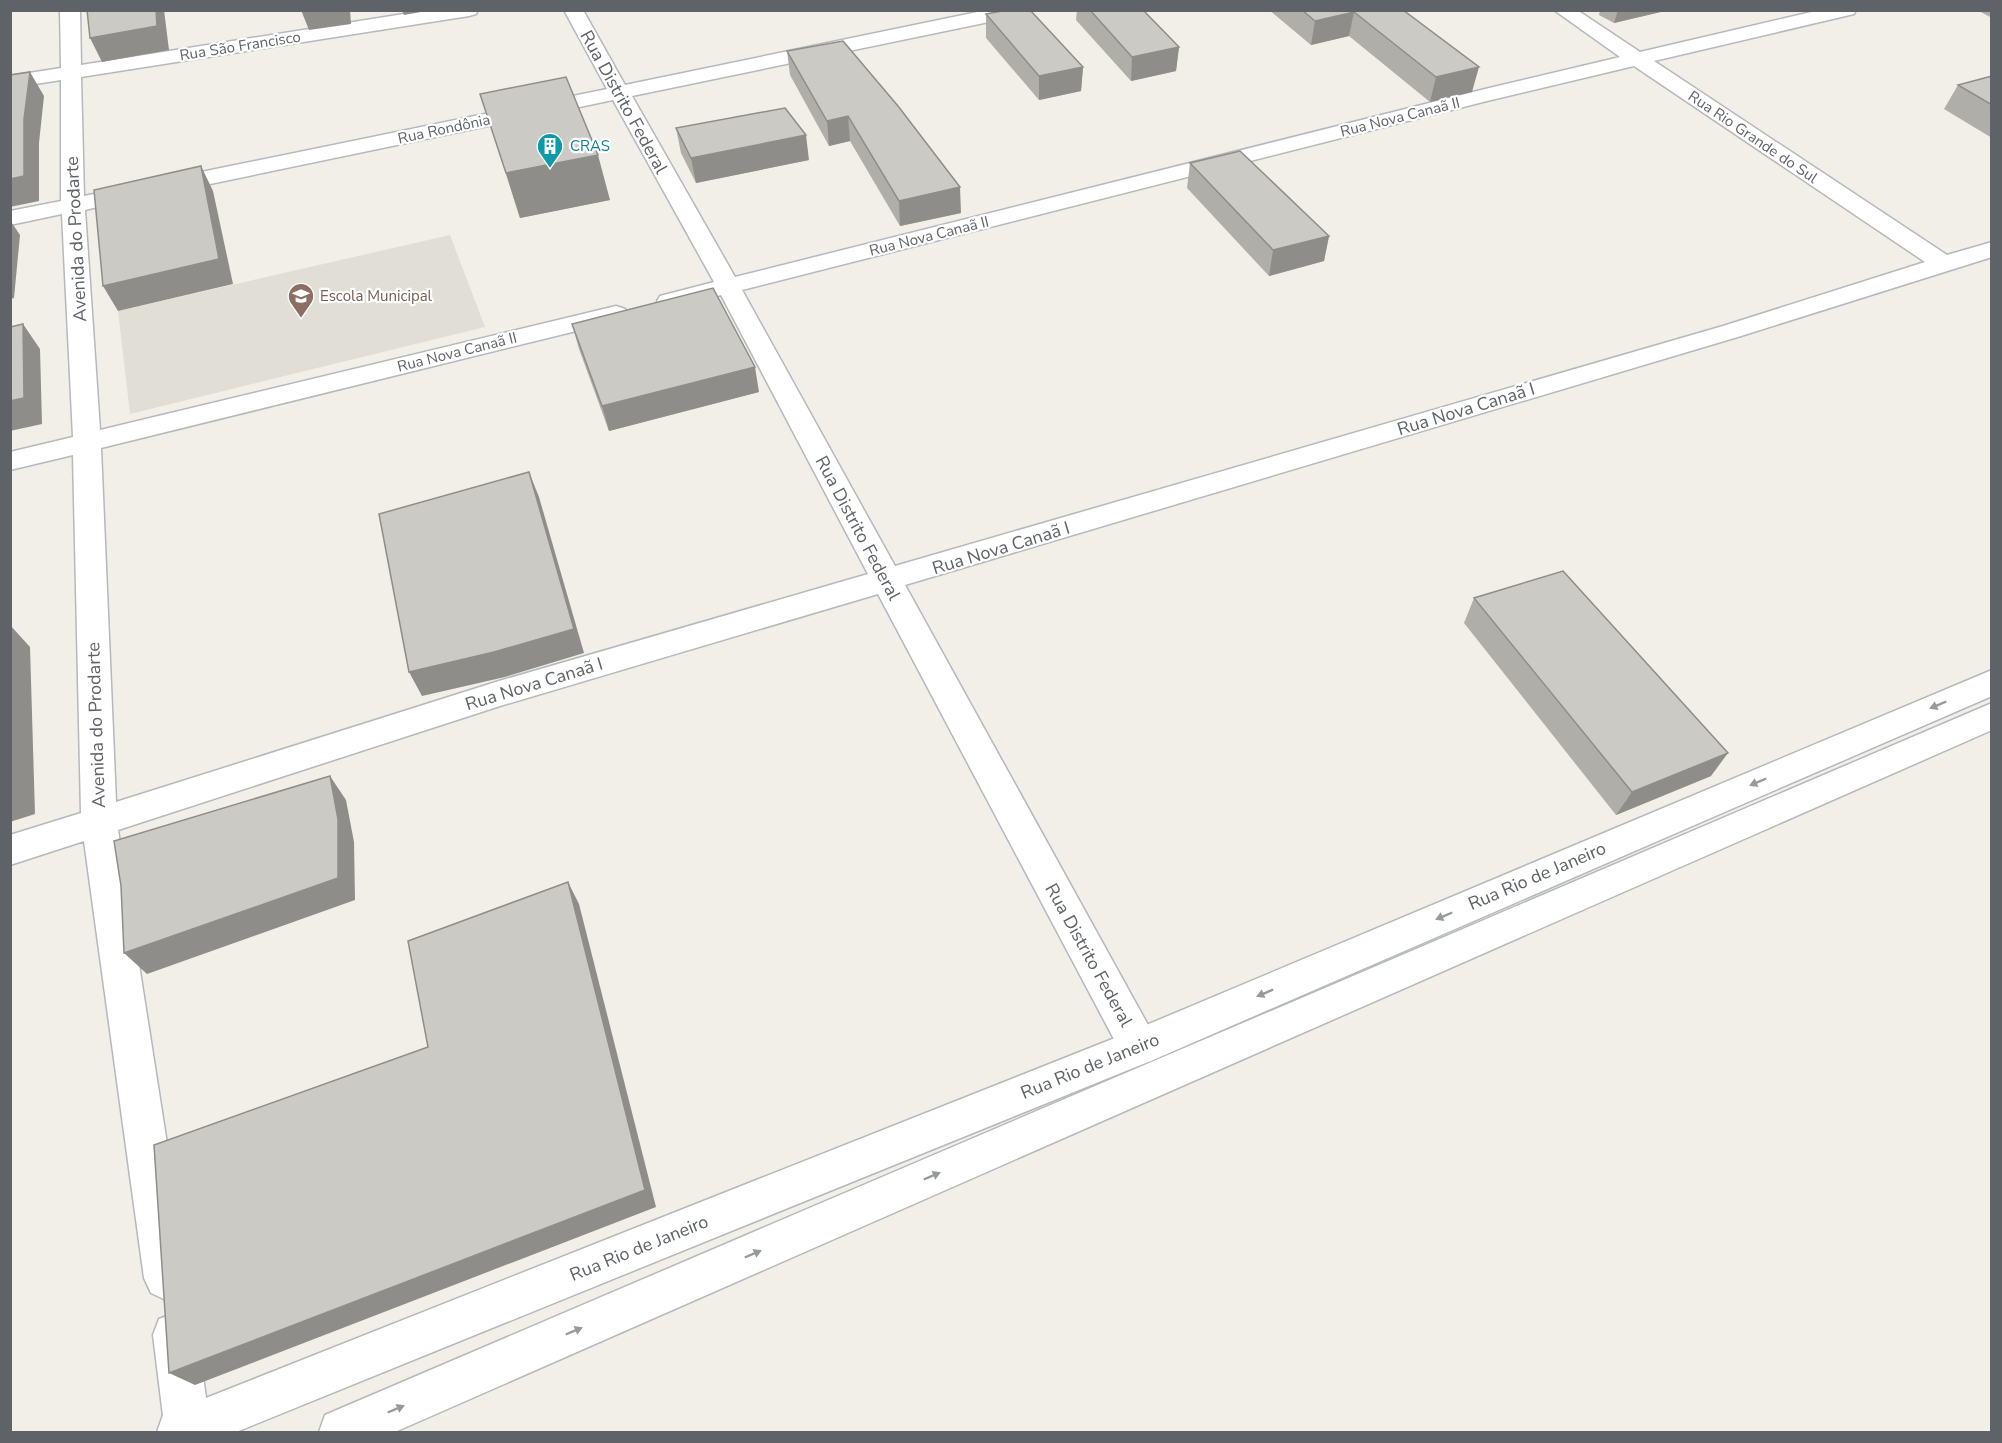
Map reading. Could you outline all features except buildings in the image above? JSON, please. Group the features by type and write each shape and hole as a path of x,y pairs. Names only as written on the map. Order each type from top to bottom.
{"street":[{"name":"Avenida do Prodarte","path":"70,10 73,205 87,442 99,821 186,1431"},
{"name":"Rua São Francisco","path":"10,82 469,10"},
{"name":"Rua Distrito Federal","path":"573,10 728,286 1139,1047"},
{"name":"Rua Rondônia","path":"143,191 1018,10"},
{"name":"Rua Rio Grande do Sul","path":"1563,10 1944,264"},
{"name":"Rua Nova Canaã II","path":"10,461 728,286 1451,104 1847,10"},
{"path":"10,218 120,195"},
{"name":"Rua Nova Canaã I","path":"10,850 499,694 886,582 1720,334 1992,249"},
{"name":"Rua Rio de Janeiro","path":"186,1431 1139,1047 1992,682"},
{"name":"Rua Rio de Janeiro","path":"342,1432 1992,716"}],"shaded area":[{"name":"Escola Municipal","path":"450,235 485,327 130,414 118,311"}],"place":[{"name":"CRAS","path":"550,169"},
{"name":"Escola Municipal","path":"301,319"}]}
